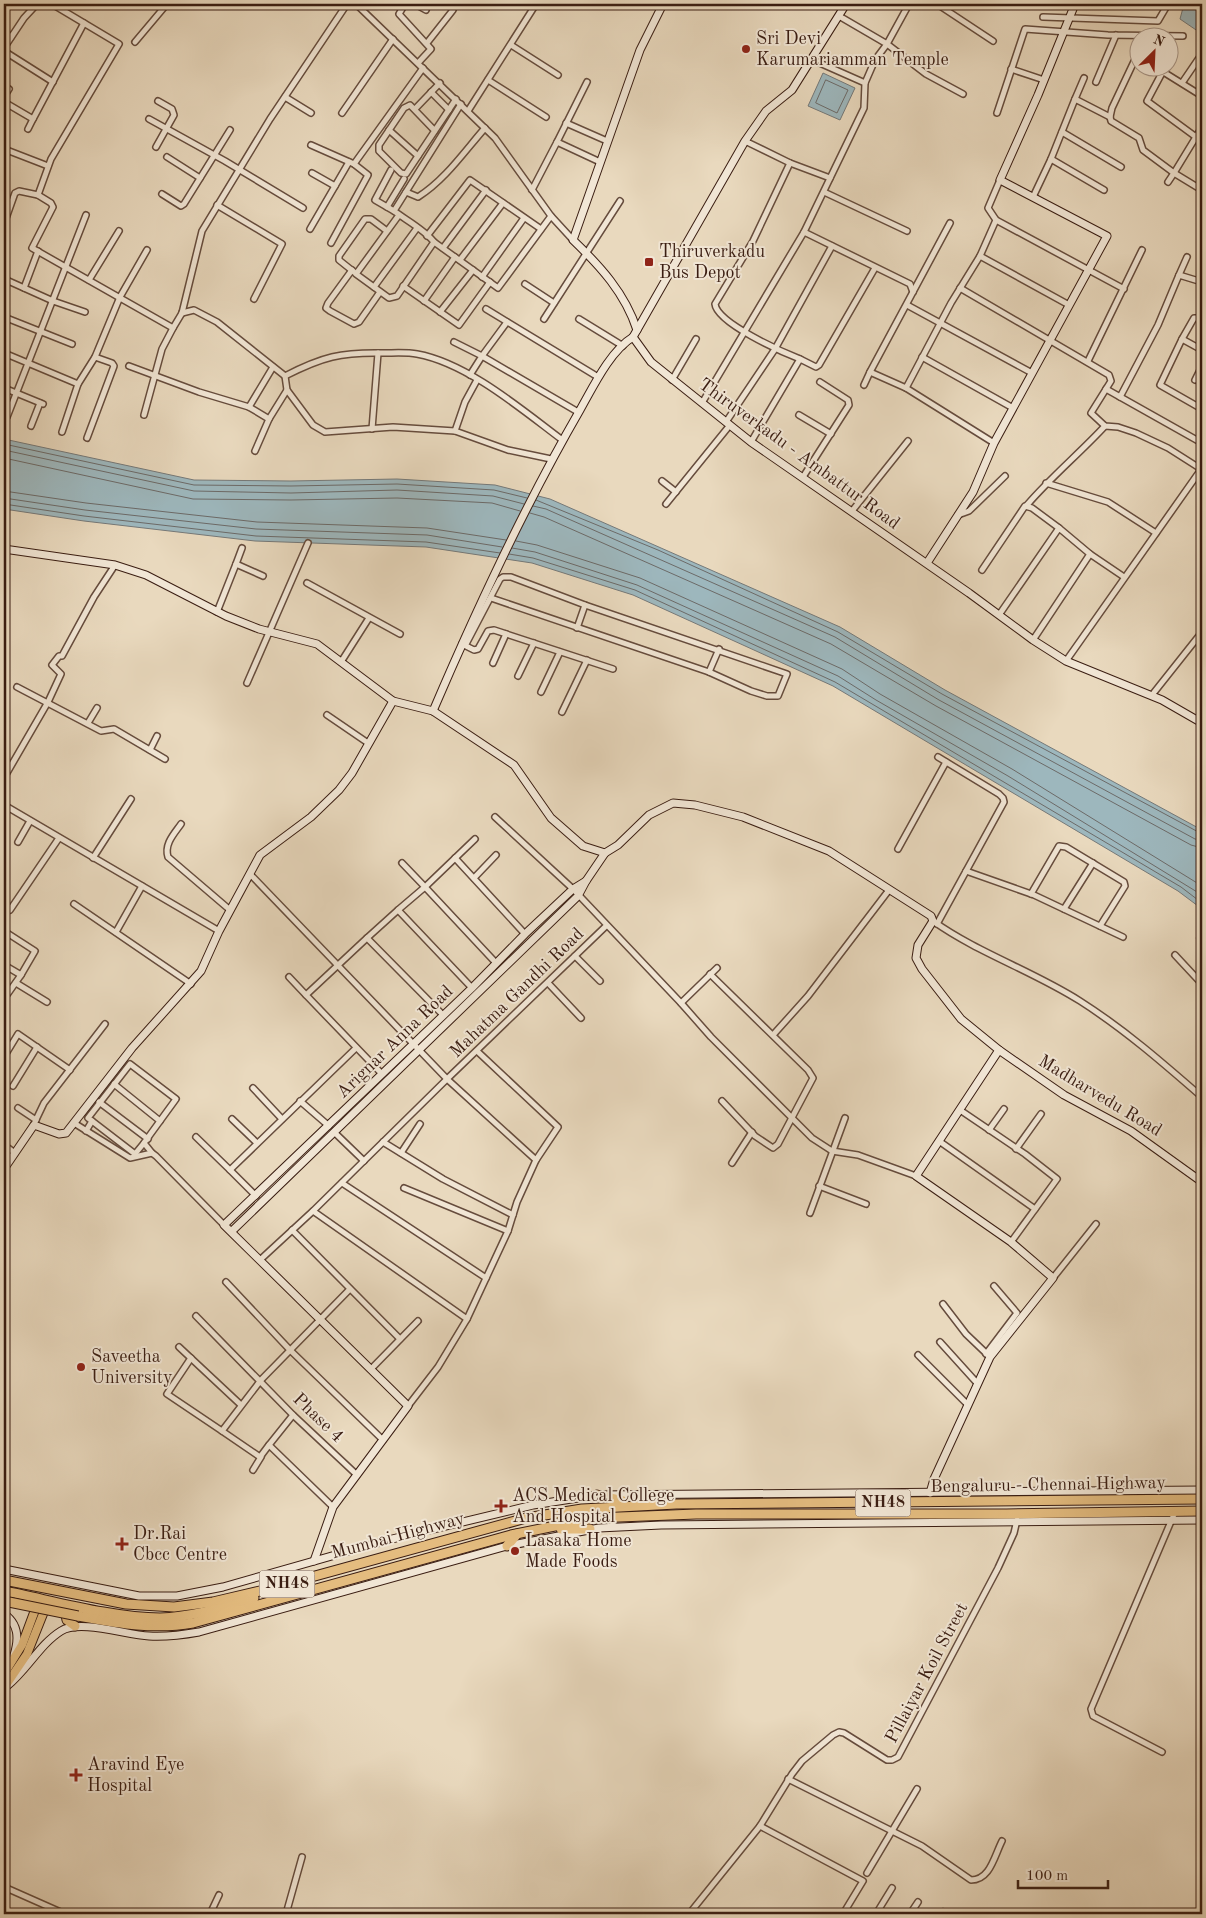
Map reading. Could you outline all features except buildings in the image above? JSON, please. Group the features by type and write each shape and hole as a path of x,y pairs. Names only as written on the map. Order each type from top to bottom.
{"highway":[{"path":"597,1495 615,1500 676,1501 690,1504"},
{"name":"Bengaluru - Chennai Highway","path":"565,1512 610,1506 690,1504 1202,1499"},
{"name":"Bengaluru - Chennai Highway","path":"537,1529 611,1516 651,1514 1017,1518 1174,1516 1202,1511"},
{"name":"Mumbai Highway","path":"4,1580 126,1604 166,1607 213,1602 299,1581 526,1518 565,1512"},
{"path":"537,1529 590,1529"},
{"name":"NH48","path":"4,1602 144,1626 176,1626 193,1623 537,1529"},
{"path":"508,1546 517,1534"},
{"path":"4,1591 142,1617 173,1617 225,1607 299,1581"},
{"path":"75,1626 67,1620 66,1615 67,1611 76,1605"}],"main road":[{"path":"4,1674 22,1645 44,1599"},
{"path":"4,1688 27,1654 44,1599"}],"street":[{"path":"37,4 11,36 4,49 53,82"},
{"path":"38,195 48,166 119,44 52,4"},
{"path":"135,42 167,4"},
{"path":"144,415 162,349 182,313 202,231 285,97 347,4"},
{"path":"356,4 495,138 551,216 573,240 640,50 663,4"},
{"path":"405,4 399,14 427,43 430,50 418,63"},
{"path":"415,4 426,10"},
{"path":"468,111 535,4"},
{"path":"433,711 499,565 561,439 598,378 622,346 635,333 745,140 766,111 792,90 846,4"},
{"path":"702,404 804,232 864,108 865,83 875,60 887,44 908,4"},
{"path":"937,4 993,41"},
{"path":"1075,4 988,208 996,220 1124,289"},
{"path":"1043,17 1158,21 1168,4"},
{"path":"427,43 453,10"},
{"path":"840,16 887,44 926,74 964,94"},
{"path":"28,129 84,23"},
{"path":"997,113 1025,29 1128,35"},
{"path":"4,32 11,36"},
{"path":"1096,82 1116,35"},
{"path":"1178,36 1183,36"},
{"path":"342,113 393,39"},
{"path":"511,45 558,75"},
{"path":"1182,83 1199,58 1202,60"},
{"path":"812,60 865,83"},
{"path":"310,229 351,163 423,68"},
{"path":"1012,68 1044,80"},
{"path":"1110,117 1128,76"},
{"path":"1033,197 1051,159 1084,78"},
{"path":"1159,78 1147,101 1196,137"},
{"path":"1174,78 1202,96"},
{"path":"488,80 546,118"},
{"path":"532,190 587,82"},
{"path":"415,109 440,84"},
{"path":"4,97 9,89"},
{"path":"431,92 449,110"},
{"path":"285,97 311,113"},
{"path":"434,131 410,104 406,106 379,145 379,151 401,173 406,174 456,99"},
{"path":"1075,99 1110,117 1113,124 1140,139 1143,150 1174,172 1197,187 1202,184"},
{"path":"156,148 174,112 158,101"},
{"path":"4,102 33,119"},
{"path":"380,292 358,322 354,324 326,308 328,303 387,231 406,192 461,104"},
{"path":"149,119 303,208"},
{"path":"566,124 607,141"},
{"path":"406,192 418,197 425,192 440,179 485,128"},
{"path":"162,194 183,205 230,130"},
{"path":"389,130 418,156"},
{"path":"1168,182 1201,130"},
{"path":"1062,132 1121,167"},
{"path":"745,140 790,163 830,178"},
{"path":"557,142 600,162"},
{"path":"311,145 351,163 366,173 367,178 331,243"},
{"path":"4,149 48,166"},
{"path":"167,157 200,178"},
{"path":"1051,159 1104,190"},
{"path":"790,163 753,241 715,304 720,314 775,349 816,367 819,365 875,268"},
{"path":"391,170 375,200 417,228 498,288 551,216"},
{"path":"312,173 335,186"},
{"path":"387,207 404,179"},
{"path":"427,236 470,180 541,229"},
{"path":"927,563 973,492 994,443 1107,236 1000,180"},
{"path":"443,248 486,190"},
{"path":"4,224 15,193 19,191 38,195 53,205 32,248 173,328"},
{"path":"824,192 907,231"},
{"path":"544,319 620,201"},
{"path":"460,260 503,203"},
{"path":"217,205 282,244 254,299"},
{"path":"7,417 86,215"},
{"path":"482,277 524,218"},
{"path":"387,231 371,219 365,219 339,256 339,260 389,298 394,298 434,242"},
{"path":"906,388 940,323 980,256 996,220"},
{"path":"864,385 950,223"},
{"path":"374,287 417,228"},
{"path":"89,280 119,231"},
{"path":"804,232 910,284 913,292"},
{"name":"Thiruverkadu - Ambattur Road","path":"573,240 607,274 633,317 635,333 651,362 751,442 927,563 1032,640 1066,661 1152,695 1202,723"},
{"path":"666,504 728,424 775,349 832,246"},
{"path":"62,432 78,384 95,357 120,297 148,250"},
{"path":"1088,361 1142,250"},
{"path":"24,288 38,251"},
{"path":"980,256 1069,304"},
{"path":"424,301 455,257"},
{"path":"1120,397 1158,325 1186,257"},
{"path":"440,312 473,270"},
{"path":"1179,275 1202,282"},
{"path":"4,279 53,301 85,312"},
{"path":"403,286 460,325 490,282"},
{"path":"525,284 554,303"},
{"path":"960,288 1088,361 1109,375 1111,381 1091,413 1105,426 1118,427 1136,434 1168,448 1202,468 1066,661"},
{"path":"906,305 1032,373"},
{"path":"486,309 598,378"},
{"path":"182,313 194,310 217,322 284,376 287,390 313,425 326,432 393,427 455,431 508,450 551,459"},
{"path":"4,317 72,344"},
{"path":"1202,318 1194,318 1160,385 1202,409"},
{"path":"578,319 622,346"},
{"path":"470,375 507,322"},
{"path":"672,380 696,339"},
{"path":"1182,339 1202,350"},
{"path":"454,342 482,356 578,412"},
{"path":"284,376 317,360 353,352 417,354 451,365 470,375 507,398 561,439"},
{"path":"4,353 78,384"},
{"path":"372,429 378,353"},
{"path":"86,438 114,366 112,363 95,357"},
{"path":"922,357 1013,408"},
{"path":"751,442 800,359"},
{"path":"129,366 156,374 198,392 248,407 269,419"},
{"path":"1195,380 1202,366"},
{"path":"248,407 273,367"},
{"path":"870,372 906,388 994,443"},
{"path":"455,431 477,380"},
{"path":"803,477 850,402 820,382"},
{"path":"4,388 42,403 31,426"},
{"path":"1106,389 1202,443"},
{"path":"255,451 269,419 287,390"},
{"path":"799,415 831,434"},
{"path":"982,570 1024,507 1046,483 1076,458 1105,426"},
{"path":"852,511 908,441"},
{"path":"958,515 969,511 1005,476"},
{"path":"662,481 676,492"},
{"path":"1046,483 1108,502 1156,533"},
{"path":"1027,505 1090,554 1124,577"},
{"path":"999,615 1059,528"},
{"path":"247,682 308,543"},
{"path":"217,612 242,548"},
{"path":"4,549 115,565 146,575 217,612 268,631 317,644 393,700 433,711 514,765 551,818 584,846 605,853 618,845 649,815 673,803 695,805 743,817 829,852 927,912 935,922 1079,1000 1128,1033 1202,1097"},
{"path":"1032,640 1090,554"},
{"path":"236,564 263,576"},
{"path":"4,778 48,702 61,674 52,665 59,656 62,656 94,597 115,565"},
{"path":"463,644 466,644 478,618 492,598 500,579 507,577 787,674 780,692 774,697 751,692 709,672 492,598"},
{"path":"306,583 400,634"},
{"path":"577,628 585,605"},
{"path":"341,662 369,618"},
{"path":"463,644 474,650 478,649 489,630 614,669"},
{"path":"1152,695 1202,632"},
{"path":"493,663 506,634"},
{"path":"518,676 534,643"},
{"path":"709,672 719,649"},
{"path":"542,692 560,652"},
{"path":"562,712 587,660"},
{"path":"17,687 104,732 114,729 165,759"},
{"path":"18,1108 34,1123 59,1134 66,1133 132,1048 191,984 210,956 219,931 260,856 311,817 339,790 352,773 393,700"},
{"path":"88,723 98,708"},
{"path":"328,715 368,743"},
{"path":"150,750 157,736"},
{"path":"935,922 1002,808 1003,798 938,757"},
{"path":"898,849 946,762"},
{"path":"93,858 131,799"},
{"path":"4,805 219,931"},
{"path":"495,817 573,889 606,926 682,1003 711,1037 760,1084 791,1119 822,1146 832,1151 858,1155 916,1176 1011,1242 1053,1278"},
{"path":"18,842 30,821"},
{"path":"181,824 168,843 166,850 168,857 230,910"},
{"path":"10,910 59,838"},
{"path":"306,995 475,839"},
{"path":"1031,894 1059,846 1066,847 1124,882 1125,886 1100,926"},
{"name":"Arignar Anna Road","path":"224,1225 420,1049 578,896 605,853"},
{"path":"474,878 496,855"},
{"path":"455,858 525,934"},
{"path":"402,863 496,963"},
{"path":"1064,909 1093,863"},
{"path":"966,871 1031,894 1123,938"},
{"path":"250,874 448,1079 536,1160"},
{"name":"Arignar Anna Road","path":"232,1231 414,1042 573,889 586,881"},
{"path":"116,932 142,886"},
{"path":"773,1035 808,996 889,890"},
{"path":"74,904 191,984"},
{"path":"398,910 472,988"},
{"name":"Madharvedu Road","path":"935,922 917,948 915,955 918,962 961,1019 999,1050 1064,1096 1151,1143 1202,1182"},
{"name":"Mahatma Gandhi Road","path":"261,1259 314,1211 606,926"},
{"path":"4,931 35,951 4,1000"},
{"path":"367,938 443,1015"},
{"path":"1174,955 1202,984"},
{"path":"575,956 600,981"},
{"path":"4,965 20,975"},
{"path":"682,1003 717,968"},
{"path":"710,974 808,1070 813,1078 778,1144 772,1148 752,1132 722,1101"},
{"path":"289,976 382,1074"},
{"path":"16,983 46,1002"},
{"path":"548,983 581,1018"},
{"path":"4,1169 34,1123 44,1103 105,1024"},
{"path":"4,1057 18,1034 70,1070"},
{"path":"13,1086 37,1047"},
{"path":"230,1170 356,1048"},
{"path":"916,1176 999,1050"},
{"path":"314,1560 333,1507 438,1367 467,1319 508,1231 536,1160 558,1127 477,1051"},
{"path":"130,1064 176,1099 135,1154 88,1118 114,1084 130,1064"},
{"path":"114,1084 160,1121"},
{"path":"253,1088 282,1119"},
{"path":"300,1101 364,1161"},
{"path":"99,1102 146,1141 152,1154 261,1259 408,1406"},
{"path":"989,1130 1004,1109"},
{"path":"960,1110 1057,1179 1011,1242"},
{"path":"1016,1148 1041,1114"},
{"path":"810,1213 845,1118"},
{"path":"232,1119 257,1143"},
{"path":"86,1131 92,1121"},
{"path":"74,1124 130,1158 134,1159 152,1154"},
{"path":"400,1153 420,1124"},
{"path":"732,1163 752,1132"},
{"path":"196,1137 256,1196"},
{"path":"939,1141 1035,1209"},
{"path":"383,1142 466,1191 513,1215"},
{"path":"4,1145 15,1153"},
{"path":"342,1183 486,1278"},
{"path":"819,1186 866,1204"},
{"path":"404,1188 508,1231"},
{"path":"314,1211 467,1319"},
{"path":"930,1493 988,1356 1096,1224"},
{"path":"292,1230 400,1339"},
{"path":"226,1282 290,1350 383,1440"},
{"path":"994,1286 1019,1316"},
{"path":"222,1431 261,1380 350,1289"},
{"path":"943,1304 966,1334 988,1356"},
{"name":"Phase 4","path":"196,1316 261,1380 293,1415 356,1475"},
{"path":"371,1369 418,1321"},
{"path":"940,1342 977,1383"},
{"path":"179,1347 241,1405"},
{"path":"918,1355 967,1404"},
{"path":"191,1358 167,1394 261,1457"},
{"path":"253,1470 269,1445 293,1415"},
{"path":"269,1445 333,1507"},
{"path":"4,1569 128,1594 162,1597 223,1587 388,1540 533,1505 597,1495 1202,1490"},
{"path":"1162,1752 1093,1716 1091,1709 1174,1516 1202,1520"},
{"path":"4,1688 25,1669 56,1634 75,1626 151,1636 199,1632 508,1546 590,1529 661,1525 1017,1518"},
{"name":"Pillaiyar Koil Street","path":"689,1914 760,1826 802,1761 839,1732 887,1760 898,1757 998,1568 1017,1518"},
{"path":"4,1614 13,1623 18,1635 9,1667"},
{"path":"788,1780 893,1830 922,1846 971,1880 980,1880 985,1875 1002,1842"},
{"path":"868,1873 917,1789"},
{"path":"760,1826 863,1881 844,1914"},
{"path":"286,1914 302,1856"},
{"path":"4,1887 65,1914"},
{"path":"876,1914 892,1888"},
{"path":"210,1914 219,1895"},
{"path":"910,1914 918,1902"}],"water":[{"path":"1184,4 1202,4 1202,34 1180,19"},
{"path":"823,73 855,88 840,120 808,106"},
{"path":"4,439 194,480 397,479 495,485 550,499 840,627 945,690 1202,830 1202,909 1178,891 833,686 633,595 532,563 426,547 255,541 84,521 4,509"}],"place":[{"name":"Sri Devi Karumariamman Temple","path":"746,49"},
{"name":"Thiruverkadu Bus Depot","path":"649,262"},
{"name":"Saveetha University","path":"81,1367"},
{"name":"ACS Medical College And Hospital","path":"501,1506"},
{"name":"Dr.Rai Cbcc Centre","path":"122,1544"},
{"name":"Lasaka Home Made Foods","path":"515,1551"},
{"name":"Aravind Eye Hospital","path":"76,1775"}]}
